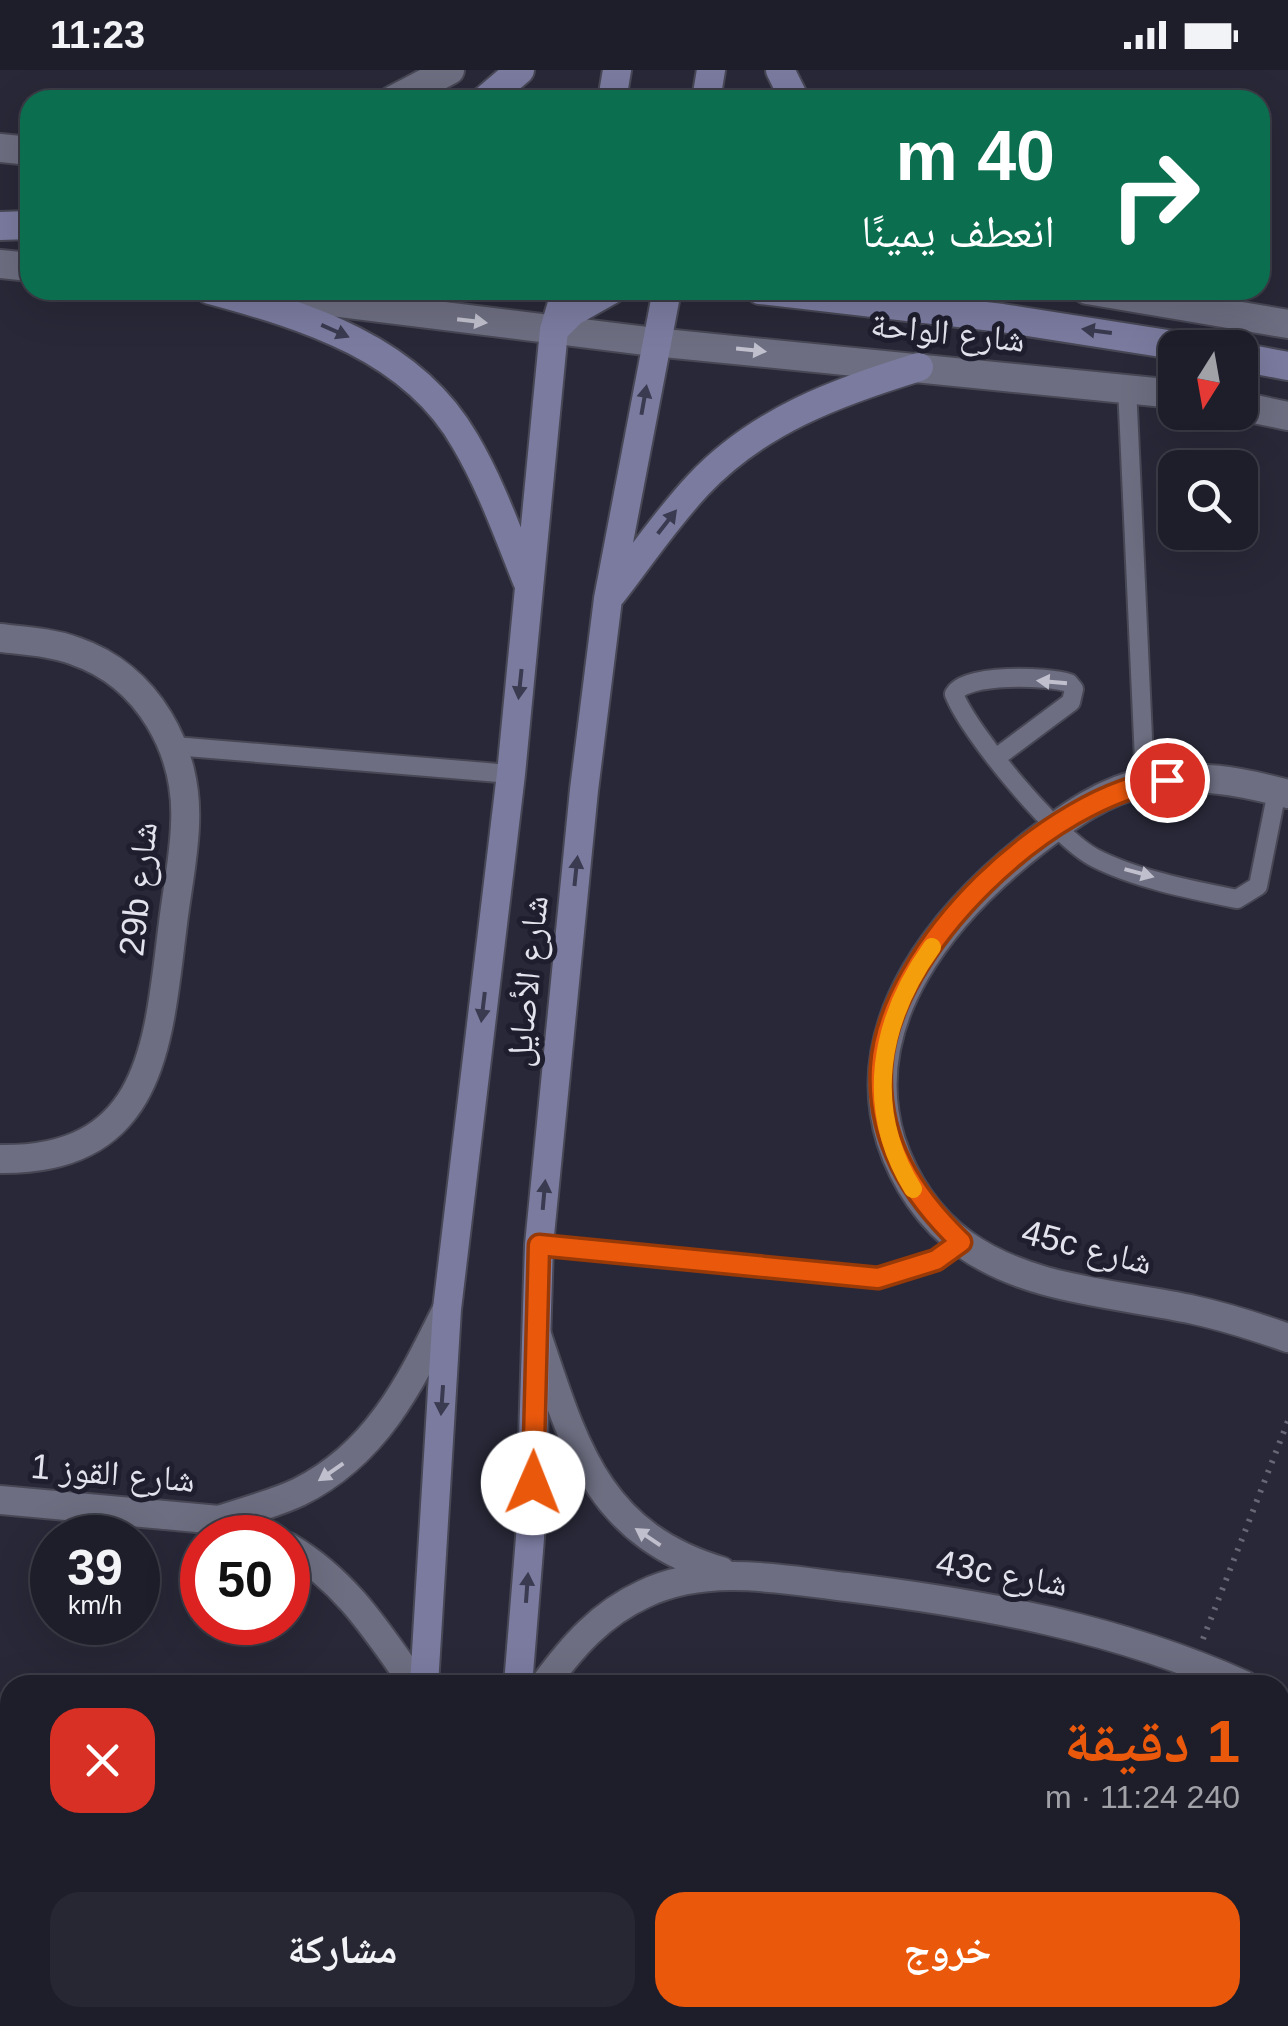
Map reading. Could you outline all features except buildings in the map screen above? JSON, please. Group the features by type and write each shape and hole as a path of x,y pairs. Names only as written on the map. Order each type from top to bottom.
{"main road":[{"path":"497,90 520,70"},
{"path":"241,300 332,329 401,368 464,438 530,587"},
{"name":"شارع الأصايل","path":"425,1675 447,1309 512,774 554,330 563,300"},
{"path":"554,330 572,312 593,300"},
{"name":"شارع الأصايل","path":"519,1675 532,1505 539,1245 584,790 608,599 664,300"},
{"path":"846,300 1019,320 1158,342"},
{"path":"1258,360 1288,366"},
{"path":"608,599 700,483 757,434 814,403 919,367"}],"street":[{"path":"412,90 450,70"},
{"name":"شارع الواحة","path":"316,300 654,342 1158,391"},
{"path":"1145,300 1288,324"},
{"path":"1258,410 1288,416"},
{"name":"29b شارع","path":"0,638 75,651 108,666 136,688 174,746 186,823 157,1046 142,1085 118,1118 84,1143 45,1157 0,1159"},
{"name":"45c شارع","path":"1282,793 1219,779 1145,782 1106,794 1056,826 1003,867 954,917 913,974 891,1018 881,1068 884,1117 894,1149 925,1208 961,1242 996,1264 1048,1282 1194,1310 1288,1338"},
{"name":"شارع القوز 1","path":"233,1515 297,1493 360,1450 407,1391 447,1309"},
{"name":"43c شارع","path":"534,1327 572,1438 597,1487 634,1528 681,1559 736,1575 1006,1610 1127,1639 1222,1675"},
{"name":"شارع القوز 1","path":"0,1500 180,1516"},
{"path":"310,1560 348,1591 408,1675"},
{"name":"43c شارع","path":"551,1675 570,1649 605,1616 645,1593 690,1578 736,1575"}],"lane":[{"path":"1127,386 1145,782"},
{"path":"996,758 1071,702 1074,689 1070,683 988,679 959,685 956,699 996,758 1056,826 1093,857 1237,899 1258,886 1282,793"},
{"path":"174,746 512,774"},
{"path":"539,1245 878,1278 936,1260 961,1242"}],"path":[{"path":"1194,1662 1288,1421"}],"slow traffic":[{"path":"913,1189 898,1165 884,1117 881,1068 891,1018 932,947"}],"route":[{"path":"533,1483 539,1245 878,1278 908,1272 936,1260 961,1242 925,1208 898,1165 884,1117 881,1068 891,1018 913,974 954,917 1003,867 1106,794 1167,780"}]}
